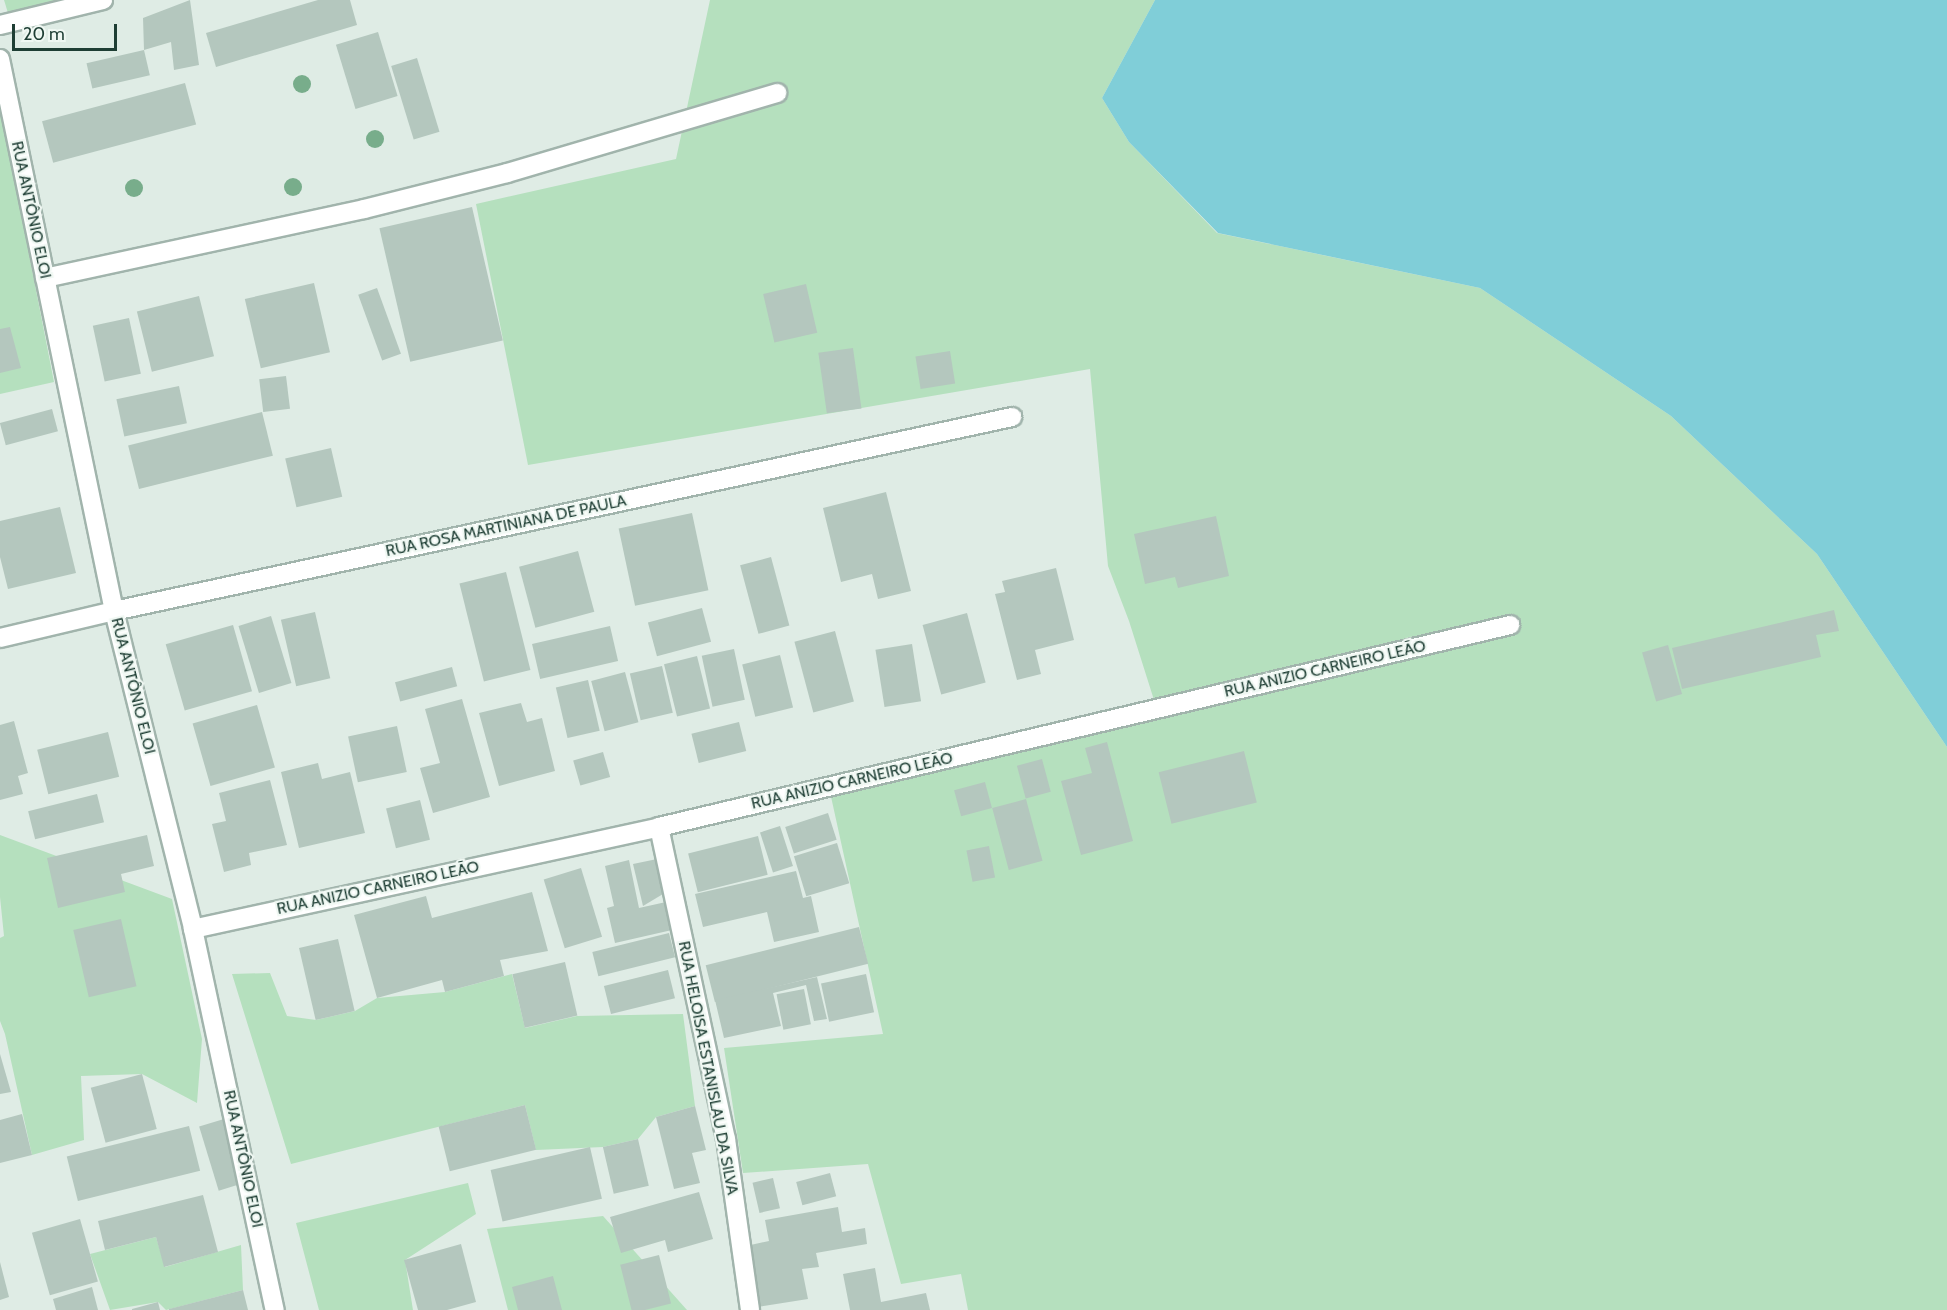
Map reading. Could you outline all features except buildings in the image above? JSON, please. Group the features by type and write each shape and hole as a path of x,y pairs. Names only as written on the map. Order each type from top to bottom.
{"street":[{"path":"0,25 103,0"},
{"name":"RUA ANTÔNIO ELOI","path":"0,59 114,610 193,929 275,1310"},
{"path":"45,278 364,209 507,173 777,93"},
{"name":"RUA ROSA MARTINIANA DE PAULA","path":"0,638 114,610 1012,417"},
{"name":"RUA ANIZIO CARNEIRO LEÃO","path":"193,929 659,827 1510,625"},
{"name":"RUA HELOISA ESTANISLAU DA SILVA","path":"659,827 726,1139 750,1310"}],"green space":[{"path":"4,0 61,0 8,13"},
{"path":"710,0 1155,0 1102,98 1129,142 1217,233 1480,288 1671,416 1817,554 1947,747 1947,1310 968,1310 961,1274 901,1284 868,1164 743,1173 724,1048 883,1034 830,792 1160,719 1129,621 1108,566 1090,369 528,465 476,204 676,159"},
{"path":"0,106 54,382 0,394"},
{"path":"0,835 172,899 202,1039 197,1103 142,1074 81,1076 84,1140 32,1155 5,1034 0,1021 0,938 4,936 0,897"},
{"path":"270,973 287,1016 316,1020 355,1011 377,998 445,992 512,974 525,1028 577,1016 683,1014 695,1106 656,1117 638,1139 603,1147 536,1150 525,1105 291,1164 232,974"},
{"path":"468,1183 476,1214 405,1260 413,1310 319,1310 296,1223"},
{"path":"603,1216 687,1310 508,1310 487,1229"},
{"path":"156,1237 165,1267 241,1245 243,1290 166,1310 158,1302 110,1310 90,1254"}],"water":[{"path":"1155,0 1947,0 1947,747 1817,554 1671,416 1480,288 1218,233 1129,142 1102,98"}]}
